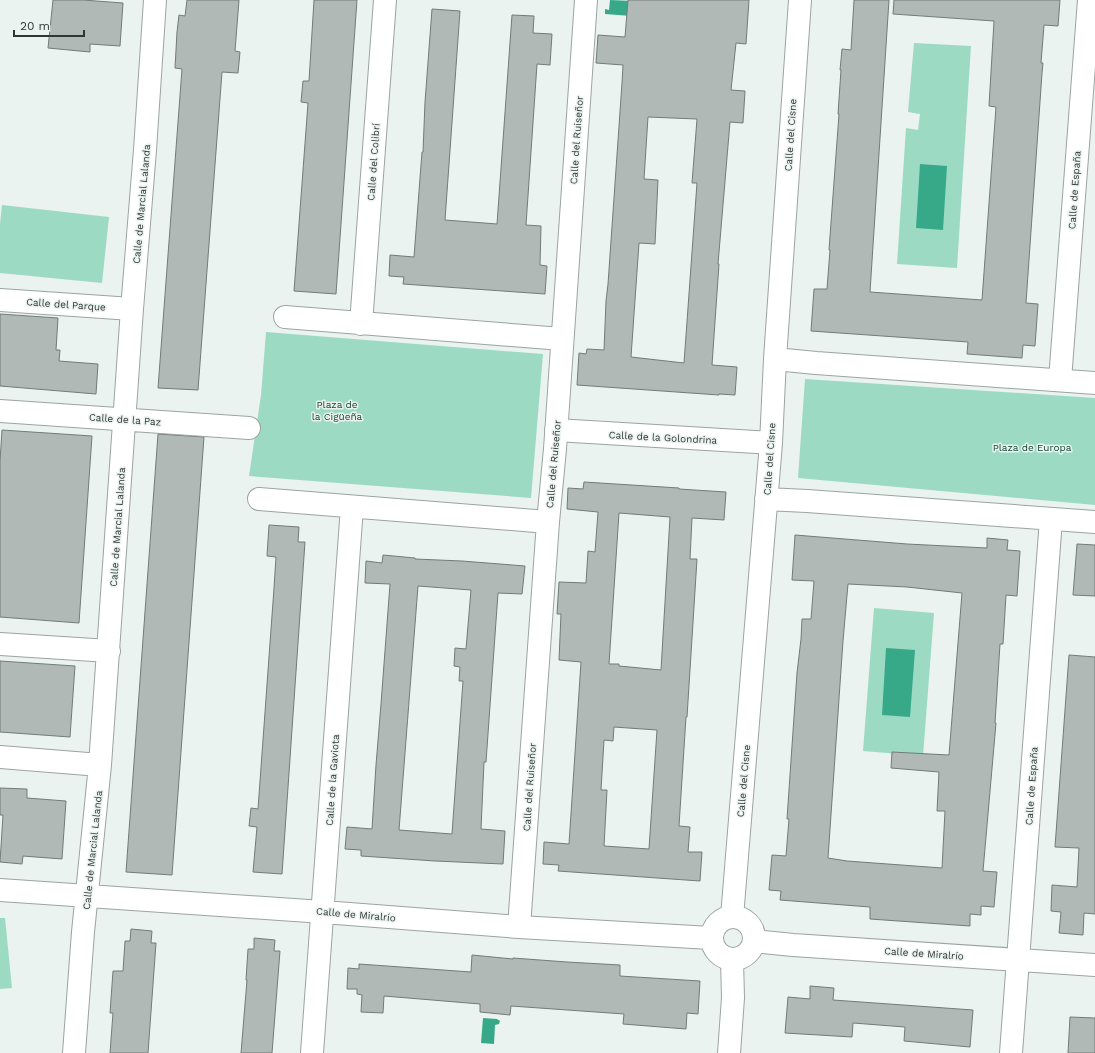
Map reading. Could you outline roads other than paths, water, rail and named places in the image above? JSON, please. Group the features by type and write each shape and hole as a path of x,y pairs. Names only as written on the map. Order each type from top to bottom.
{"street":[{"name":"Calle de Marcial Lalanda","path":"74,1053 83,932 100,765 109,651 124,419 156,0"},
{"name":"Calle del Colibrí","path":"361,324 385,0"},
{"name":"Calle del Ruiseñor","path":"519,927 586,0"},
{"name":"Calle del Cisne","path":"732,916 771,443 775,359 800,0"},
{"name":"Calle de España","path":"1060,380 1089,0"},
{"name":"Calle del Parque","path":"0,300 132,309"},
{"path":"285,317 562,339"},
{"path":"775,359 1095,383"},
{"name":"Calle de la Paz","path":"0,411 249,428"},
{"name":"Calle de la Golondrina","path":"556,430 771,443"},
{"path":"259,499 548,522"},
{"path":"766,499 1095,522"},
{"name":"Calle de la Gaviota","path":"312,1053 352,507"},
{"name":"Calle de España","path":"1011,1053 1051,519"},
{"path":"0,644 109,651"},
{"path":"0,757 100,765"},
{"name":"Calle de Miralrío","path":"0,890 519,927 711,938"},
{"path":"732,916 741,918 749,924 753,932 754,941 746,954 740,958 732,959 724,957 718,953 713,946 711,938 717,923 724,918 732,916"},
{"name":"Calle de Miralrío","path":"754,941 793,945 1095,965"},
{"path":"729,1053 733,998 732,959"}],"park label":[{"name":"Plaza de la Cigüeña","path":"337,410"},
{"name":"Plaza de Europa","path":"1032,447"}]}
